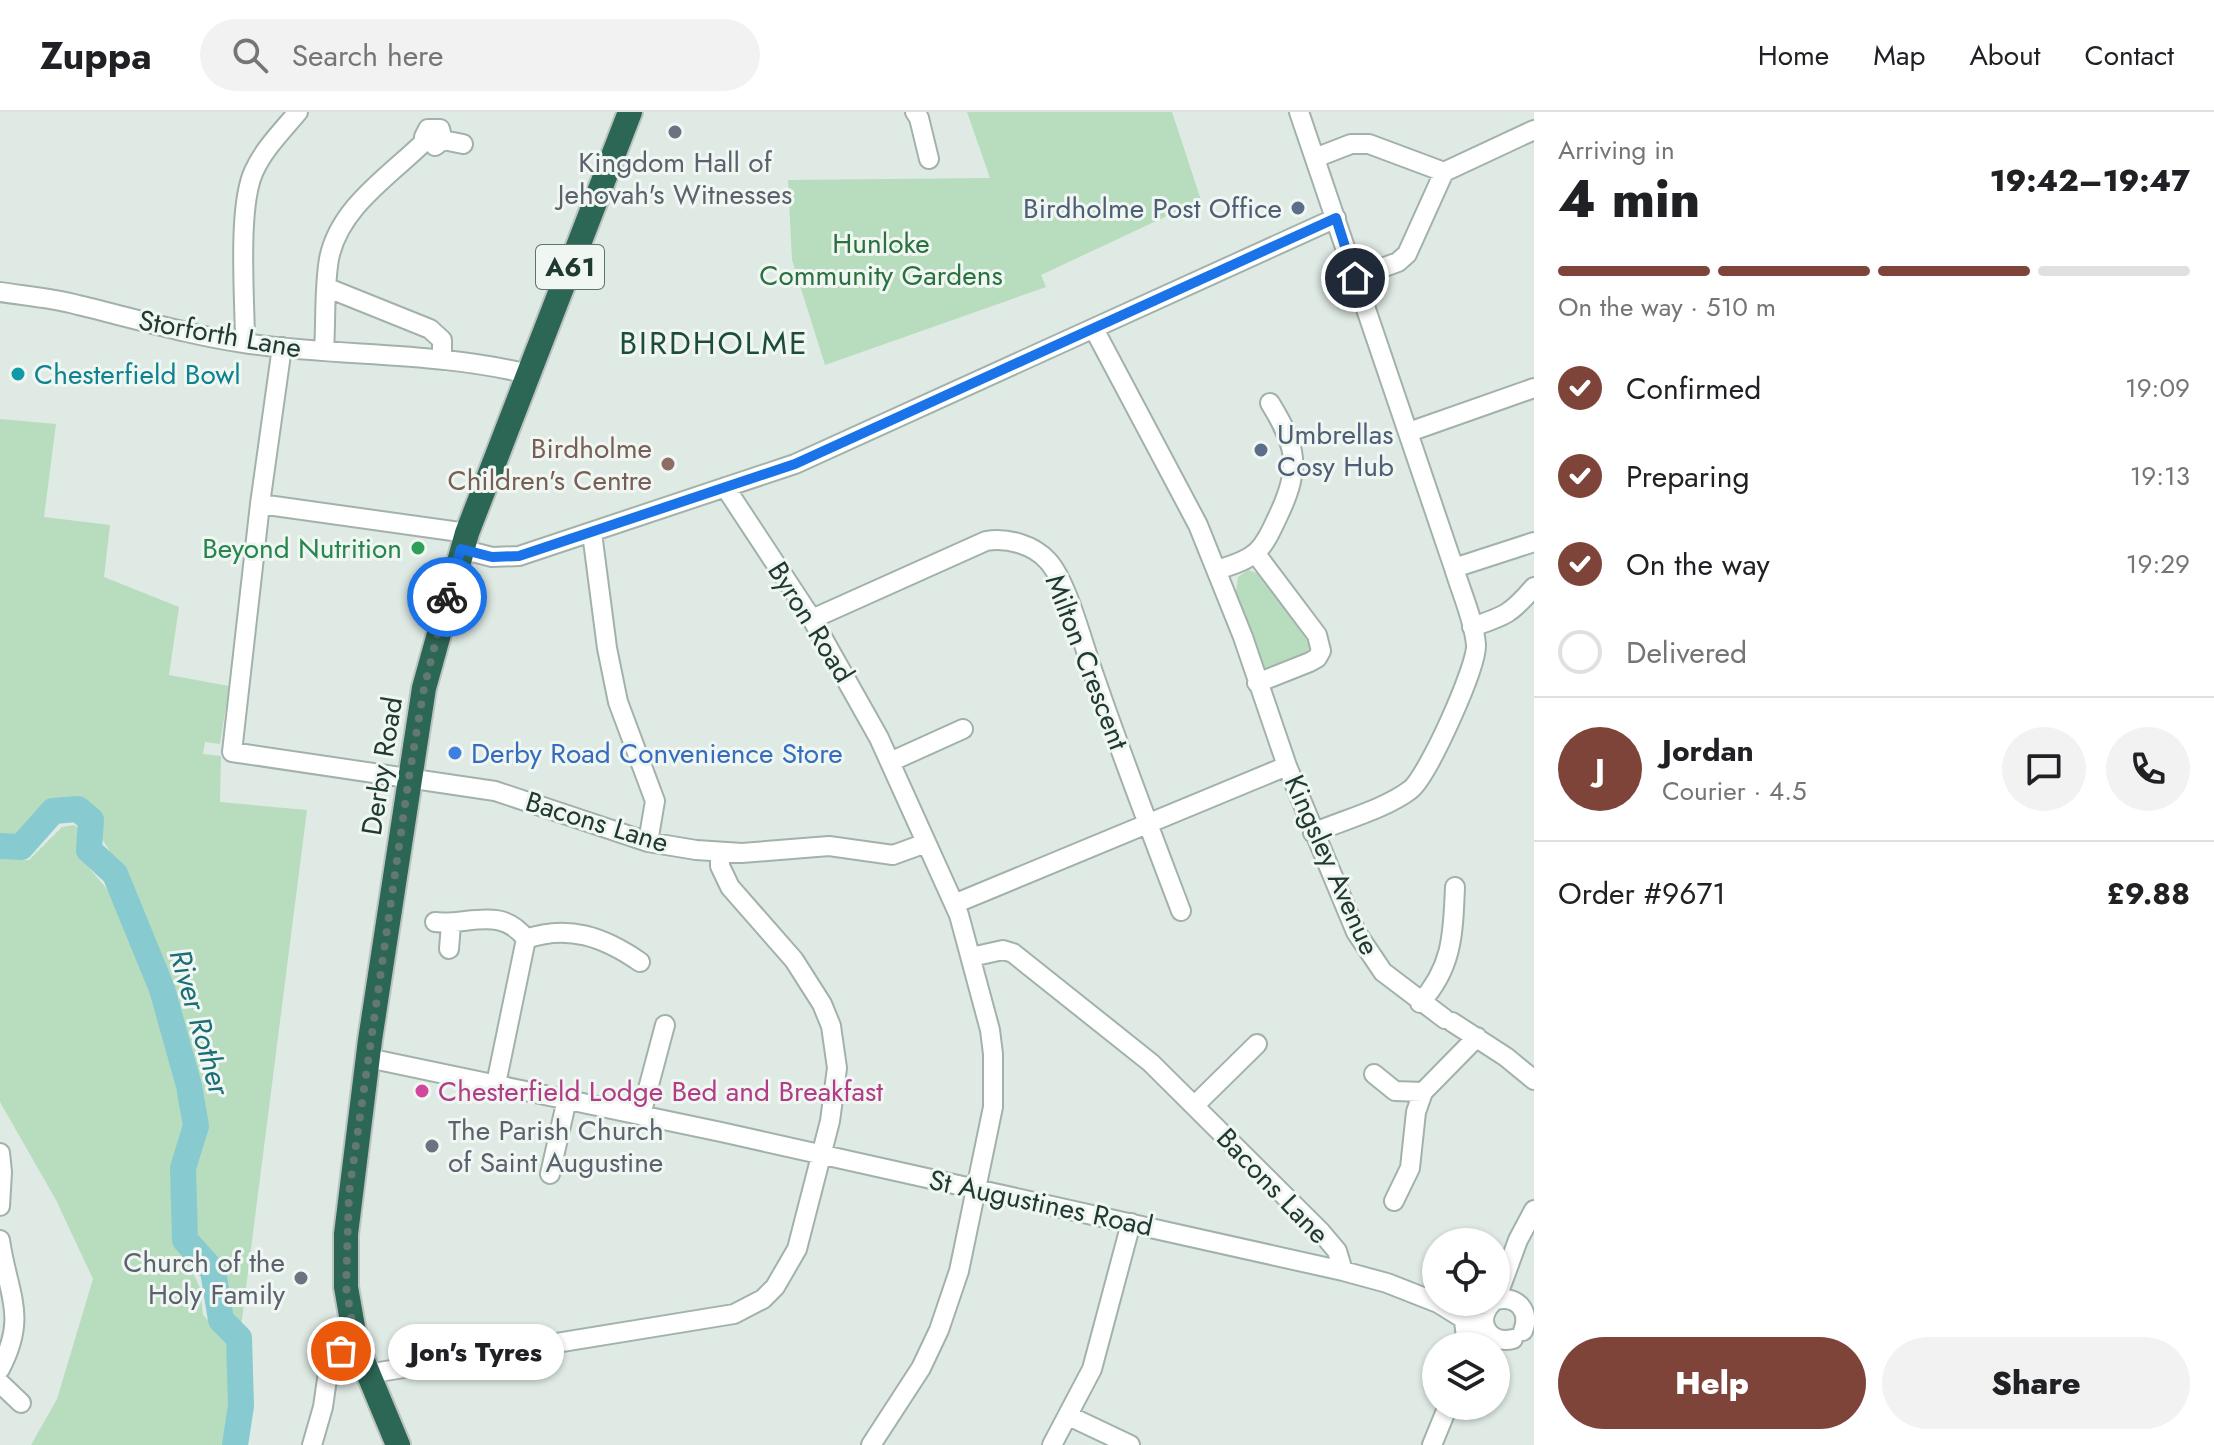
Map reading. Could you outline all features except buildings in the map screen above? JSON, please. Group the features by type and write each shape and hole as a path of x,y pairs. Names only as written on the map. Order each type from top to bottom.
{"highway":[{"name":"Derby Road","path":"356,1344 346,1287 346,1234 368,1058 426,680 464,541 630,112"},
{"name":"A61","path":"356,1344 398,1445"}],"street":[{"path":"245,343 246,197 253,173 270,144 298,112"},
{"path":"915,112 929,159"},
{"path":"1299,112 1409,432 1476,644 1471,671 1423,777 1402,795 1313,833"},
{"path":"324,351 332,248 354,209 433,130 463,144"},
{"path":"1355,278 1398,262 1407,254 1444,172 1534,130"},
{"path":"1315,158 1351,144 1369,144 1444,172"},
{"path":"282,347 260,504 464,541 504,559 592,533 795,464 1336,218"},
{"path":"328,288 430,329 442,340 442,360"},
{"name":"Storforth Lane","path":"0,292 74,304 149,324 245,343 442,360 528,374"},
{"name":"Kingsley Avenue","path":"1094,329 1198,525 1243,637 1313,833 1364,947 1383,972 1420,1003 1533,1076"},
{"path":"1409,432 1534,388"},
{"path":"1217,570 1243,562 1264,546 1291,488 1294,471 1289,438 1270,403"},
{"name":"Byron Road","path":"725,487 812,619 863,707 890,762 954,904 990,1030 993,1107 959,1271 939,1330 921,1368 871,1445"},
{"name":"Bacons Lane","path":"260,504 232,752 469,786 523,798 648,842 720,852 820,846 893,855 926,843"},
{"path":"592,533 607,648 618,702 655,801 648,842"},
{"name":"Milton Crescent","path":"812,619 986,541 1011,542 1036,551 1049,562 1062,584 1181,911"},
{"path":"1454,568 1534,542"},
{"path":"1256,554 1321,643 1317,658 1257,683"},
{"path":"1472,627 1506,615 1534,587"},
{"path":"890,762 963,729"},
{"path":"954,904 1287,766"},
{"path":"367,1374 719,1317 749,1308 775,1287 797,1249 822,1154 837,1068 831,1026 822,1004 794,960 730,887 720,866 720,852"},
{"path":"1420,1003 1438,981 1448,960 1455,887"},
{"path":"561,931 565,912"},
{"path":"449,949 443,923 467,919 498,920 521,932 526,939 496,1084"},
{"path":"526,939 561,931 607,943 640,962"},
{"name":"Bacons Lane","path":"971,957 1003,950 1013,953 1132,1047 1195,1105 1315,1227 1337,1251 1343,1271"},
{"path":"641,1115 665,1025"},
{"path":"1394,1201 1410,1168 1416,1112 1423,1092 1477,1037"},
{"name":"Bacons Lane","path":"1195,1105 1257,1044"},
{"name":"St Augustines Road","path":"368,1058 822,1154 1343,1271 1422,1297"},
{"path":"1374,1074 1395,1091 1409,1094 1423,1092"},
{"path":"550,1174 567,1099"},
{"path":"0,1206 6,1165"},
{"path":"1523,1331 1525,1304 1511,1264 1518,1240 1534,1210"},
{"path":"1052,1445 1092,1369 1131,1223"},
{"path":"0,1240 16,1317 13,1345 0,1369"},
{"name":"St Augustines Road","path":"1457,1316 1479,1332"},
{"path":"1464,1321 1465,1332"},
{"path":"312,1445 323,1407 329,1365 341,1351 356,1344"},
{"path":"0,1383 21,1403"},
{"path":"1069,1416 1130,1445"},
{"path":"1432,1445 1442,1420"}],"green space":[{"name":"Hunloke Community Gardens","path":"967,112 1172,112 1201,200 1041,275 1046,287 825,365 792,260 788,180 990,178"},
{"path":"0,419 56,424 44,517 110,525 104,577 179,607 169,675 229,686 220,744 205,742 203,754 221,756 220,802 307,810 241,1327 228,1316 221,1268 194,1239 193,1170 203,1118 172,993 122,871 96,829 98,820 93,806 54,807 20,840 0,839"},
{"path":"1248,570 1257,573 1271,591 1276,589 1310,633 1312,653 1274,670 1262,667 1236,591 1238,577"},
{"path":"74,825 81,830 79,856 112,895 150,991 185,1121 171,1195 174,1244 190,1266 200,1288 203,1315 232,1342 232,1403 227,1445 31,1445 57,1399 93,1279 56,1200 0,1102 0,859 29,860 62,827"}],"waterway":[{"name":"River Rother","path":"0,846 21,847 53,811 78,809 91,820 89,850 115,874 162,989 189,1086 196,1126 183,1168 185,1240 213,1271 221,1320 239,1338 241,1406 235,1445"}],"way so far":[{"path":"341,1351 356,1344 346,1287 346,1234 370,1040 419,718 447,597"}],"place":[{"name":"Kingdom Hall of Jehovah's Witnesses","path":"675,132"},
{"name":"Birdholme Post Office","path":"1298,208"},
{"name":"Chesterfield Bowl","path":"18,374"},
{"name":"Umbrellas Cosy Hub","path":"1261,450"},
{"name":"Birdholme Children's Centre","path":"668,464"},
{"name":"Beyond Nutrition","path":"418,548"},
{"name":"Derby Road Convenience Store","path":"455,753"},
{"name":"Chesterfield Lodge Bed and Breakfast","path":"422,1091"},
{"name":"The Parish Church of Saint Augustine","path":"432,1146"},
{"name":"Church of the Holy Family","path":"301,1278"},
{"name":"Jon's Tyres","path":"341,1351"}],"district":[{"name":"BIRDHOLME","path":"714,343"}],"route":[{"path":"447,597 461,549 504,559 519,556 795,464 1336,218 1355,278"}]}
